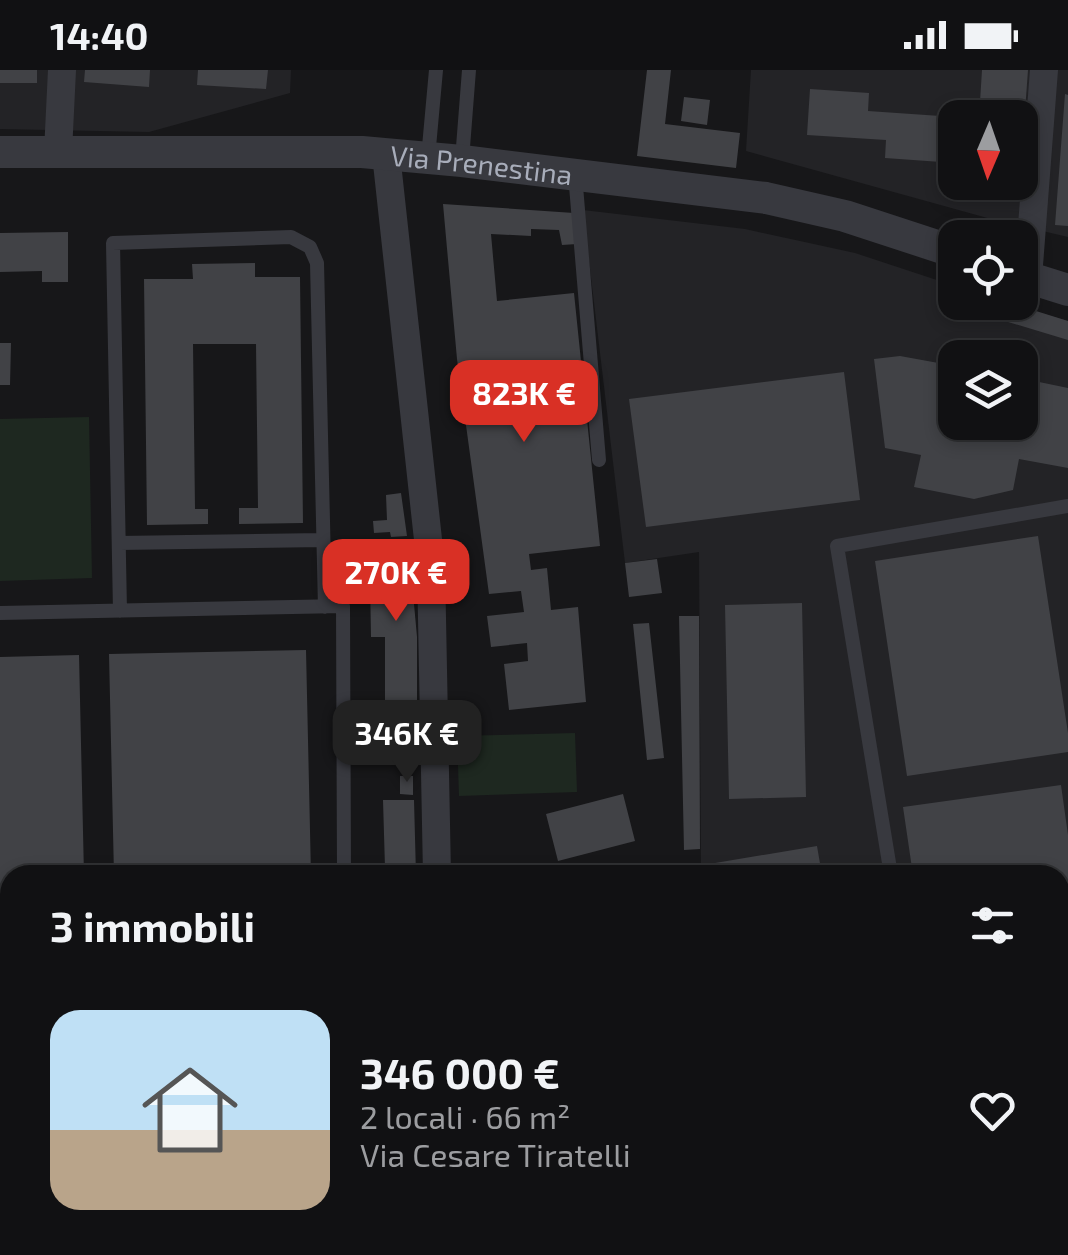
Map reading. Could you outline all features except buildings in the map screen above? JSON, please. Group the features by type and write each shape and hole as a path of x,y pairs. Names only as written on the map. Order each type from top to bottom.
{"street":[{"path":"58,152 62,70"},
{"path":"1030,220 1044,70"},
{"name":"Via Prenestina","path":"0,152 386,154 462,160 792,203 938,246"},
{"path":"386,154 431,567 436,865"},
{"path":"1038,281 1068,290"}],"lane":[{"path":"428,158 436,70"},
{"path":"462,160 469,70"},
{"path":"576,173 600,460"},
{"path":"120,611 113,244 291,238 310,247 317,263 324,607"},
{"path":"890,865 837,546 1068,506"},
{"path":"118,542 323,540"},
{"path":"0,614 343,606 344,865"}],"shaded area":[{"path":"0,70 291,70 290,93 149,132 0,129"},
{"path":"751,70 1068,70 1068,237 1038,230 1038,220 991,219 746,151"},
{"path":"583,210 745,229 855,253 938,280 938,320 1038,320 1038,312 1068,321 1068,865 701,865 699,552 625,563"},
{"path":"89,417 92,578 0,581 0,419"},
{"path":"575,733 577,792 459,796 457,736"}]}
